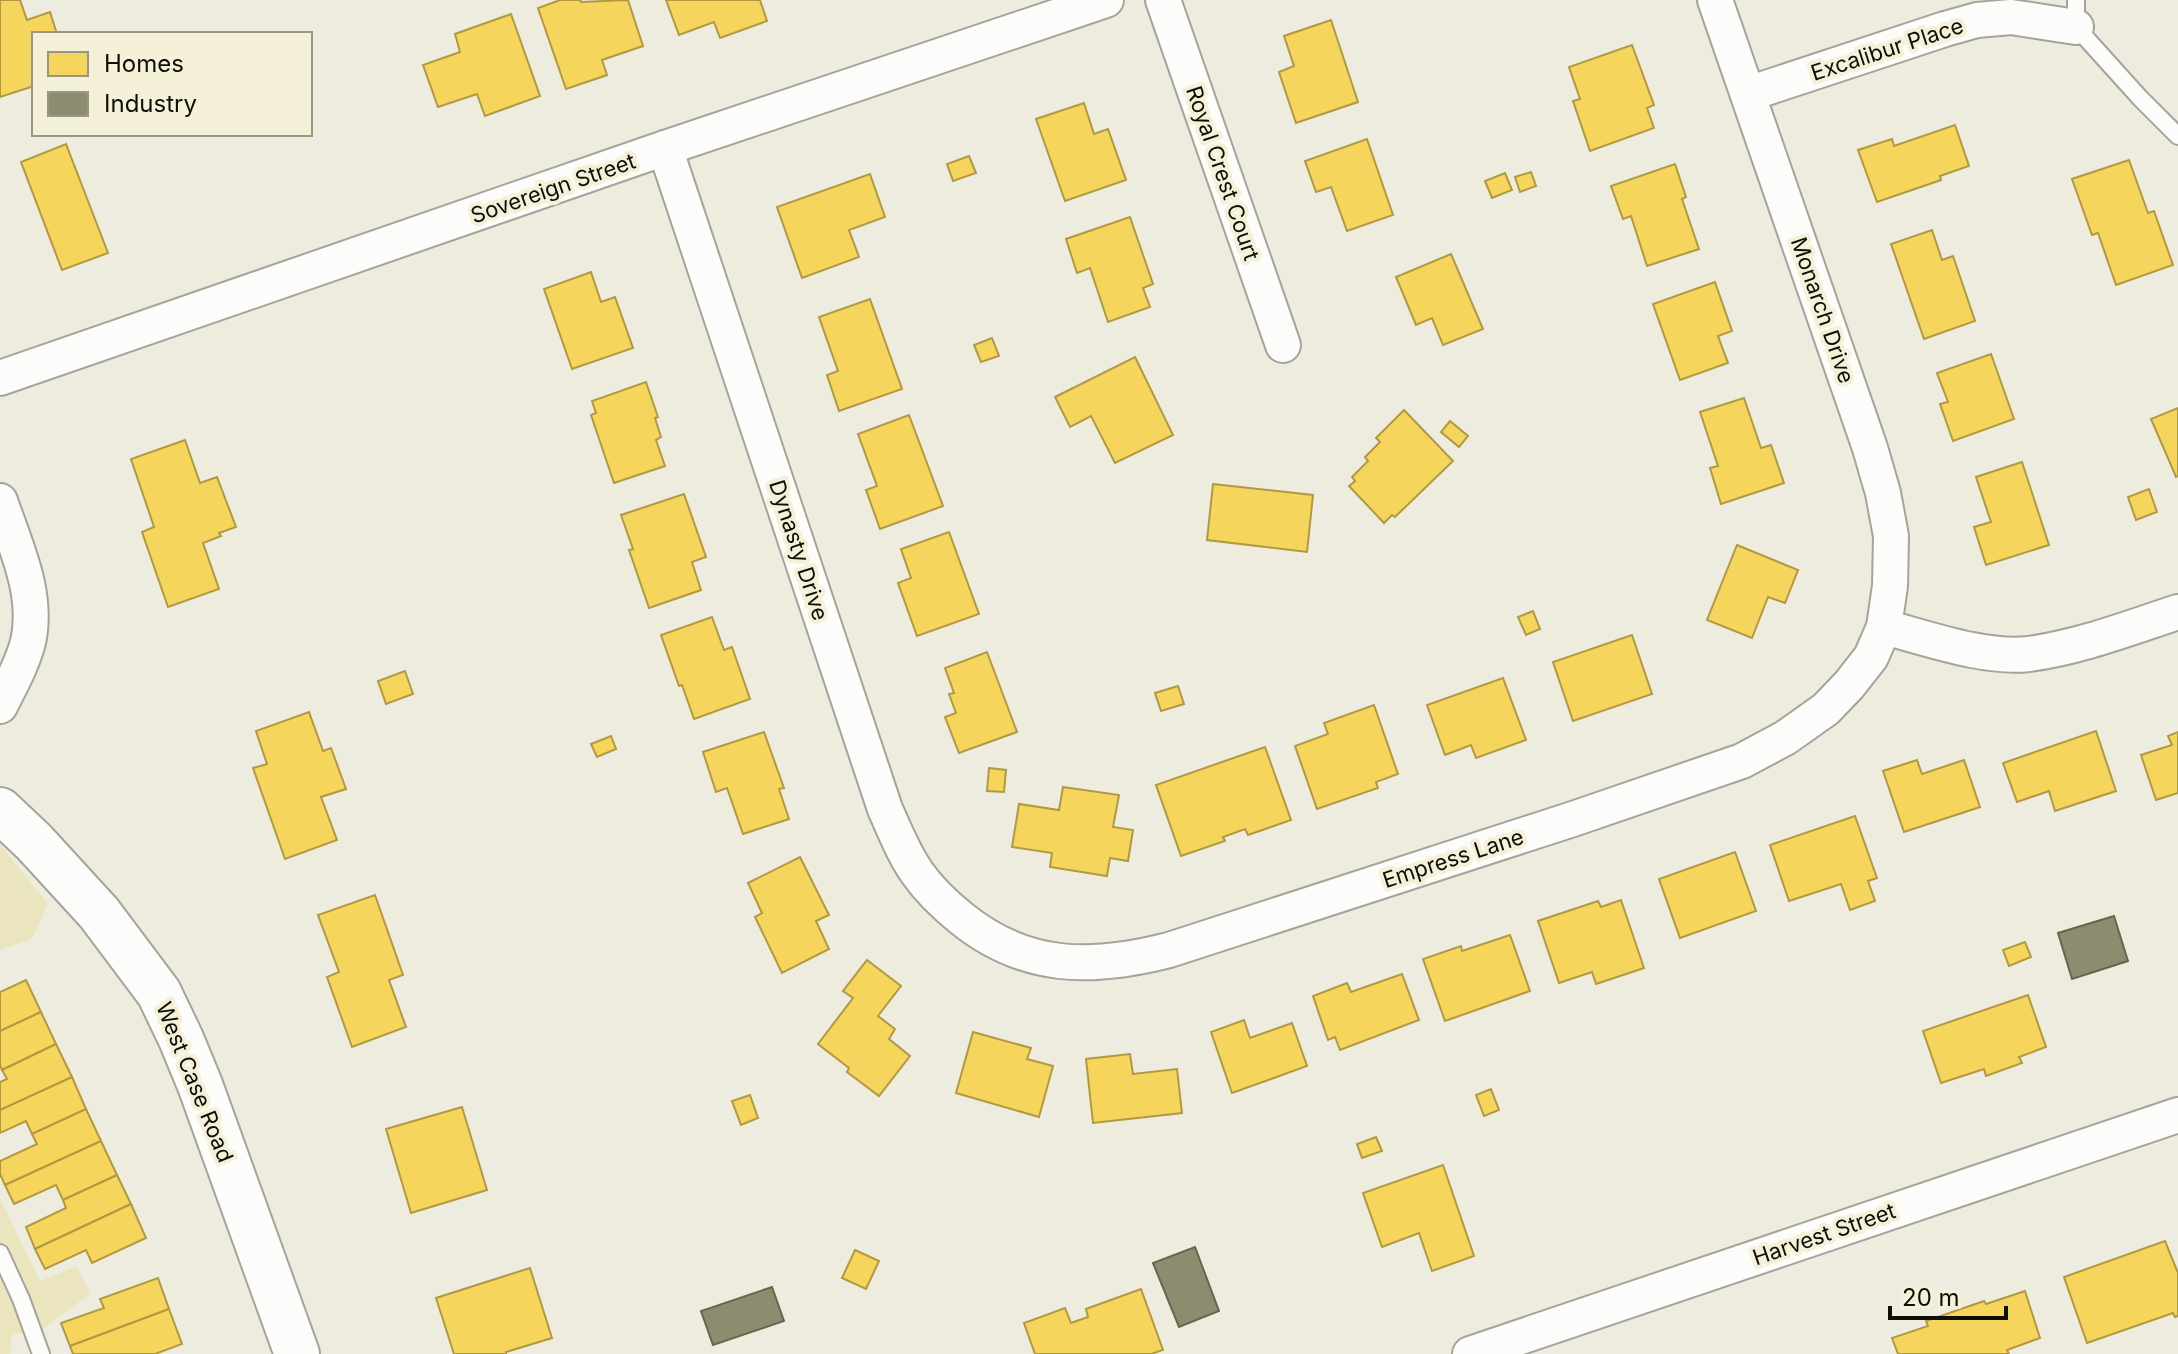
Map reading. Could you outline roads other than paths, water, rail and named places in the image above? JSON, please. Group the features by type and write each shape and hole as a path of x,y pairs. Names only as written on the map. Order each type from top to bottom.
{"main road":[{"name":"West Case Road","path":"0,810 99,913 159,993 200,1085 297,1354"}],"street":[{"name":"Sovereign Street","path":"0,378 665,148 1106,0"},
{"name":"Royal Crest Court","path":"1163,0 1283,345"},
{"name":"Monarch Drive","path":"1715,0 1883,493 1891,536 1890,586 1884,627"},
{"name":"Excalibur Place","path":"1748,94 1977,20 2076,14"},
{"name":"Dynasty Drive","path":"665,148 885,809 918,875 942,902 973,927"},
{"path":"0,501 24,569 29,608 28,641 16,675 0,706"},
{"path":"1884,627 1991,653 2027,654 2095,640 2178,612"},
{"name":"Empress Lane","path":"973,927 1007,948 1044,959 1102,963 1137,958 1558,824 1742,761 1785,738 1826,709 1849,685 1871,657 1884,627"},
{"name":"Harvest Street","path":"1470,1354 2178,1115"}],"lane":[{"path":"2076,14 2140,98 2178,136"},
{"path":"0,1253 41,1354"}]}
